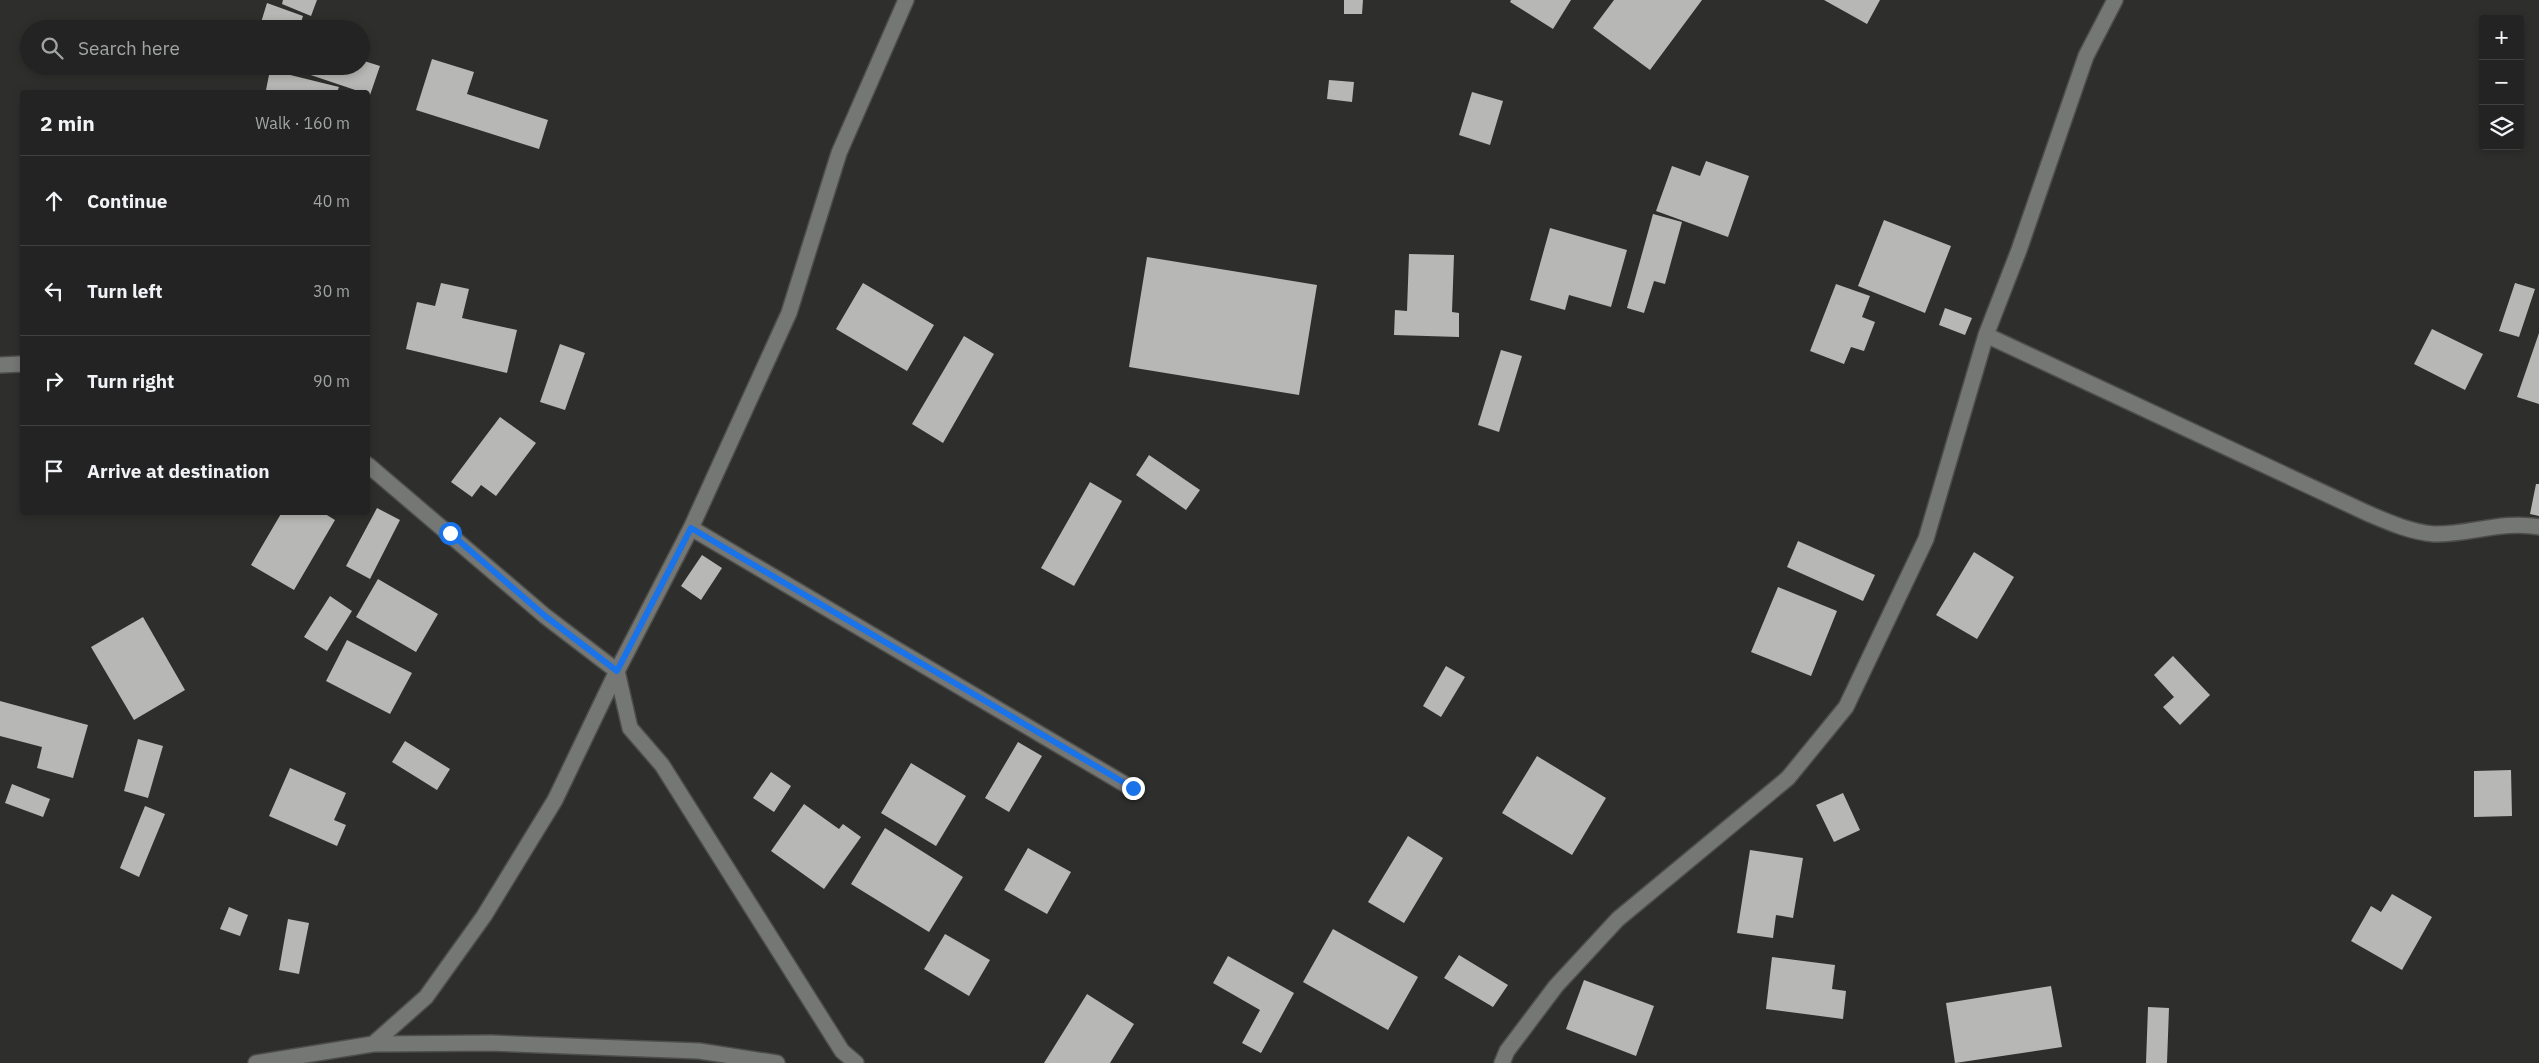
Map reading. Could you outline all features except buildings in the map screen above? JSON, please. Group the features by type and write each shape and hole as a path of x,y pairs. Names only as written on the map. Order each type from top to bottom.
{"street":[{"path":"373,1044 426,997 484,916 555,800 617,671 691,528 789,313 839,153 906,0"},
{"path":"1502,1063 1556,986 1618,919 1788,778 1846,707 1926,539 1986,335 2019,250 2086,56 2115,0"},
{"path":"1986,335 2366,513 2405,528 2434,534 2488,528 2539,527"},
{"path":"0,364 20,364"},
{"path":"370,467 545,616 617,671 630,728 662,765 842,1052 856,1063"},
{"path":"691,528 1133,788"},
{"path":"256,1063 283,1061 373,1044 491,1042 699,1051 777,1063"}],"route":[{"path":"450,533 545,616 617,671 691,528 1133,788"}]}
